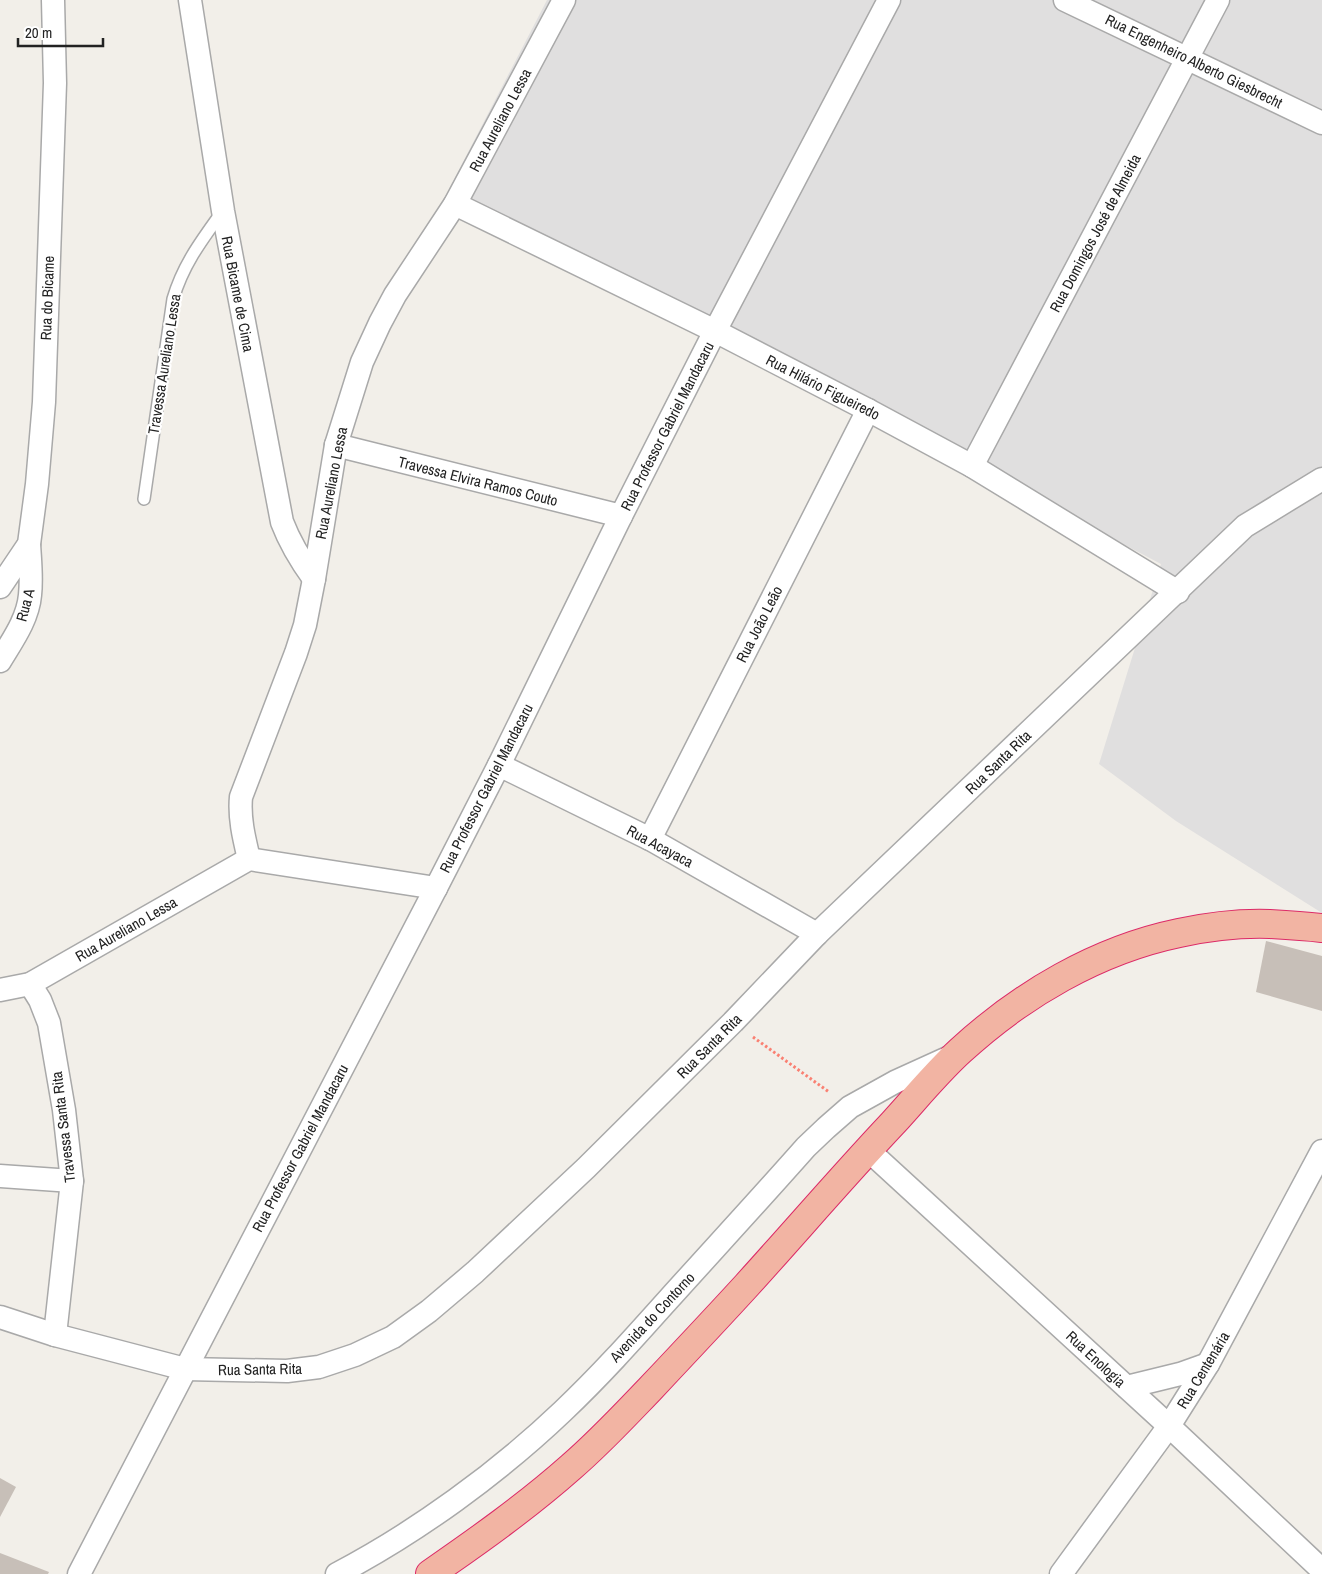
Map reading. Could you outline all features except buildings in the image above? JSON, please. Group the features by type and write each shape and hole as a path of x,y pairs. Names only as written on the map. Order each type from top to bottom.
{"highway":[{"name":"Avenida do Contorno","path":"430,1574 498,1527 574,1465 609,1431 747,1285 958,1053 986,1028 1019,1003 1074,971 1112,953 1146,941 1206,929 1268,924 1322,928"}],"street":[{"name":"Rua do Bicame","path":"0,587 29,544 37,484 44,402 55,83 53,0"},
{"name":"Rua Bicame de Cima","path":"190,0 222,211 282,522 290,542 314,579"},
{"name":"Rua Aureliano Lessa","path":"0,990 30,984 249,859 240,811 241,797 296,653 305,624 336,445 354,383 377,329 395,296 455,204 564,0"},
{"name":"Rua Professor Gabriel Mandacaru","path":"79,1574 436,888 715,331 889,0"},
{"name":"Rua Engenheiro Alberto Giesbrecht","path":"1065,0 1322,123"},
{"name":"Rua Domingos José de Almeida","path":"972,466 1218,0"},
{"name":"Rua Hilário Figueiredo","path":"455,204 715,331 868,410 972,466 1178,592"},
{"name":"Rua João Leão","path":"650,839 868,410"},
{"name":"Travessa Elvira Ramos Couto","path":"336,445 621,516"},
{"name":"Rua Santa Rita","path":"0,1317 55,1335 185,1369 287,1371 319,1367 355,1355 393,1337 429,1312 475,1272 586,1168 733,1022 817,934 1178,592 1245,526 1322,479"},
{"name":"Rua A","path":"0,661 26,612 30,596 29,544"},
{"name":"Rua Acayaca","path":"499,765 650,839 817,934"},
{"path":"249,859 436,888"},
{"name":"Travessa Santa Rita","path":"30,984 42,1005 49,1023 64,1110 72,1181 55,1335"},
{"name":"Avenida do Contorno","path":"337,1574 376,1553 421,1524 483,1479 563,1411 632,1340 806,1147 850,1107 895,1082 958,1053"},
{"name":"Rua Enologia","path":"868,1150 1127,1387 1322,1570"},
{"name":"Rua Centenária","path":"1062,1574 1169,1426 1208,1364 1322,1151"},
{"path":"0,1176 72,1181"},
{"path":"1127,1387 1180,1374 1208,1364"}],"lane":[{"name":"Travessa Aureliano Lessa","path":"144,499 173,299 178,281 187,263 222,211"}],"path":[{"path":"733,1022 850,1107"}],"shaded area":[{"path":"547,0 1322,0 1322,913 1176,821 1099,764 1161,564 449,189"}]}
